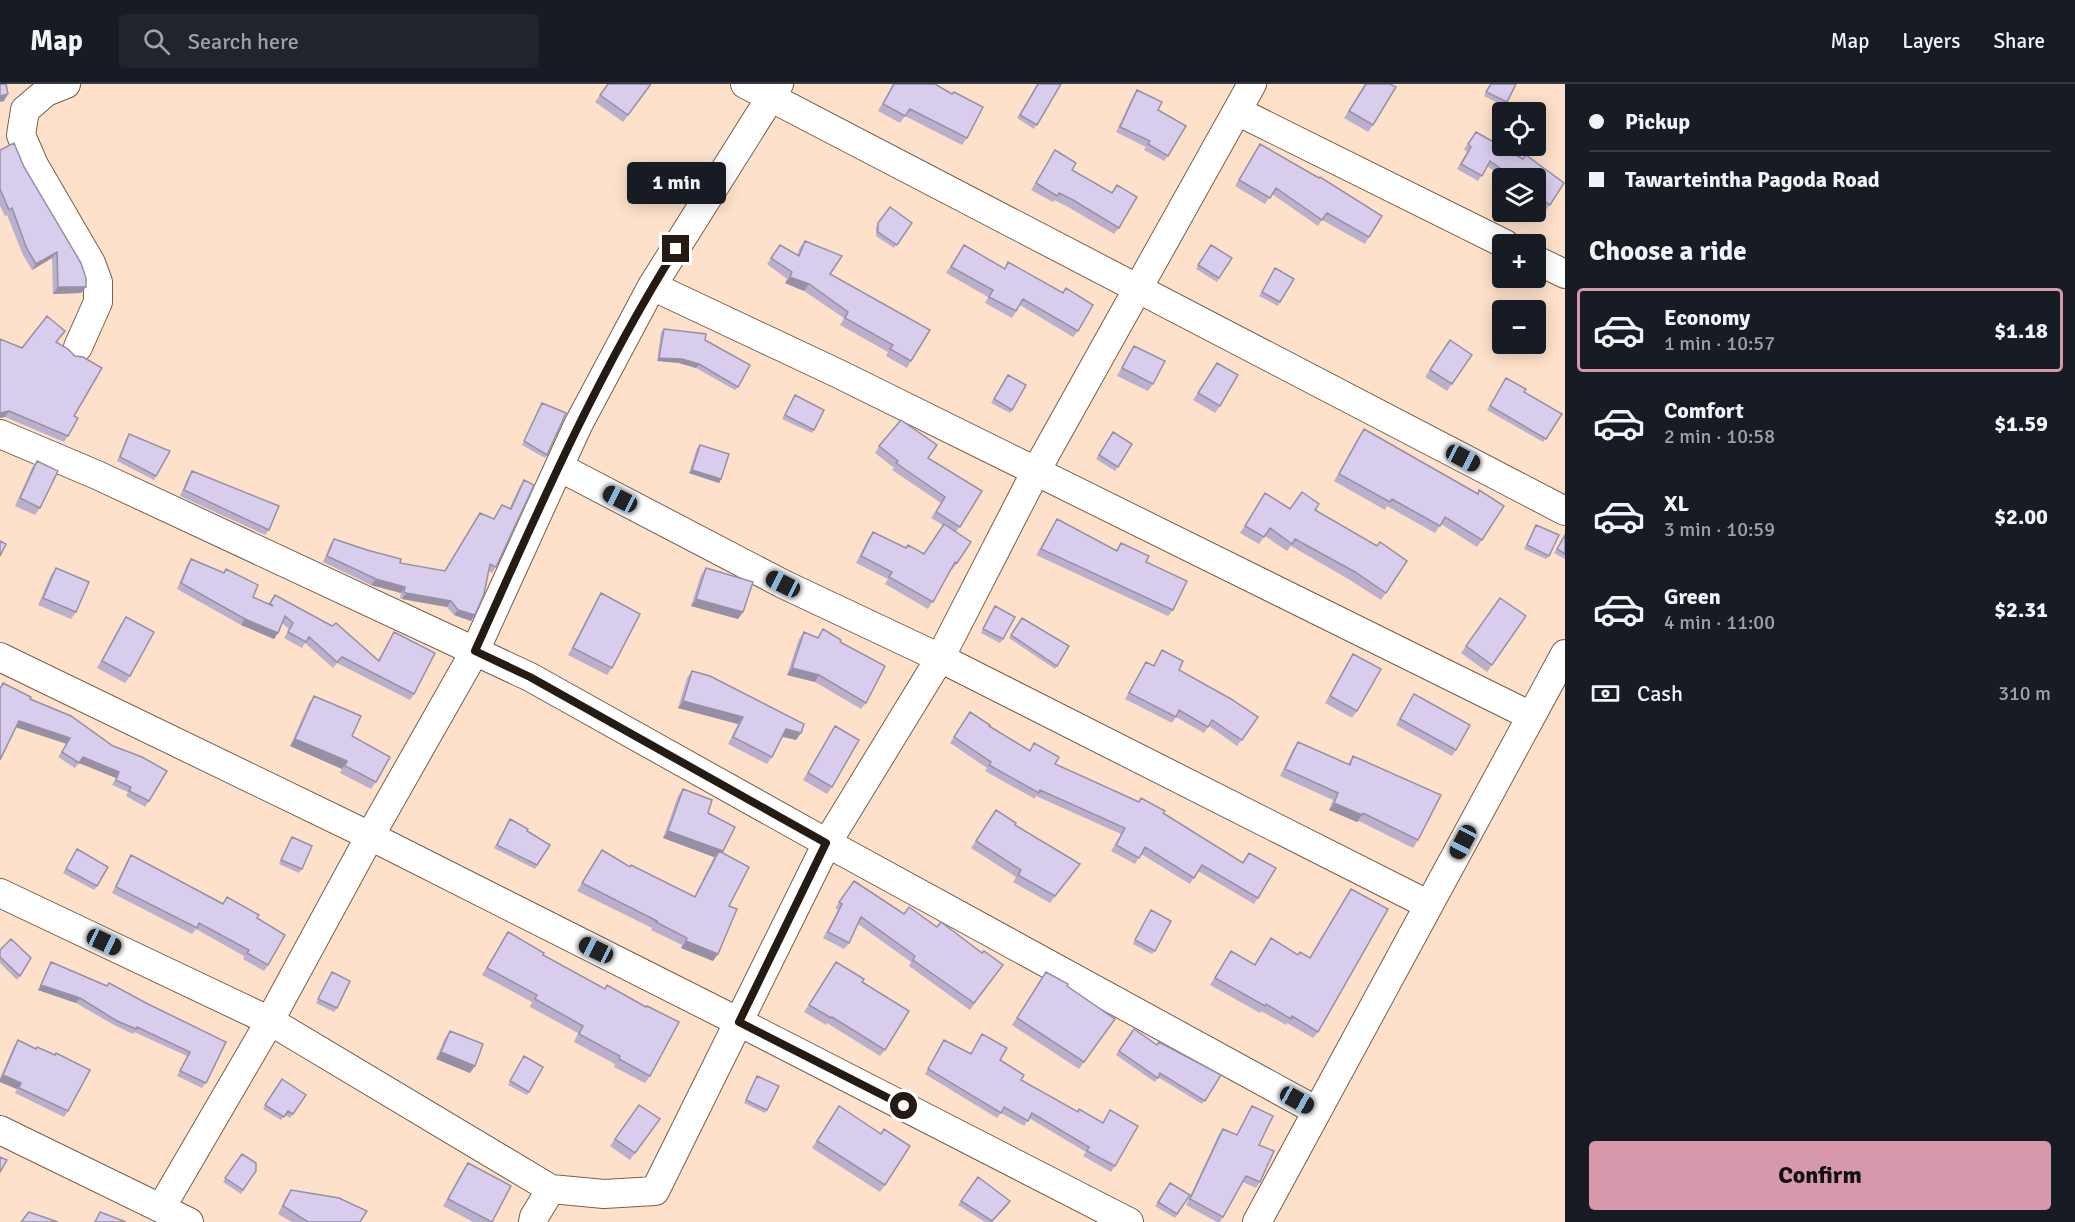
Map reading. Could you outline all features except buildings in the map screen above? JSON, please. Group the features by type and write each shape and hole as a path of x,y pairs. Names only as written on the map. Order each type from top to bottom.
{"street":[{"path":"66,84 46,92 25,110 21,135 44,184 91,263 98,282 98,302 78,347"},
{"path":"745,84 775,91 1138,289 1565,511"},
{"path":"0,893 270,1021 551,1189 604,1194 655,1191 826,843 940,658 1036,471 1252,84"},
{"path":"161,1208 270,1021 370,836 475,651 578,425 652,286 775,91"},
{"path":"1238,111 1492,238"},
{"path":"1546,265 1565,274"},
{"path":"652,286 839,374 1531,716"},
{"path":"0,434 97,475 530,677 826,843 1317,1111"},
{"path":"559,467 783,584 940,658 1429,905"},
{"path":"1257,1222 1565,654"},
{"path":"0,657 370,836 1129,1222"},
{"path":"0,1130 189,1222"},
{"path":"533,1222 551,1189"}],"route":[{"path":"676,249 652,286 578,425 475,651 530,677 826,843 739,1022 904,1106"}]}
